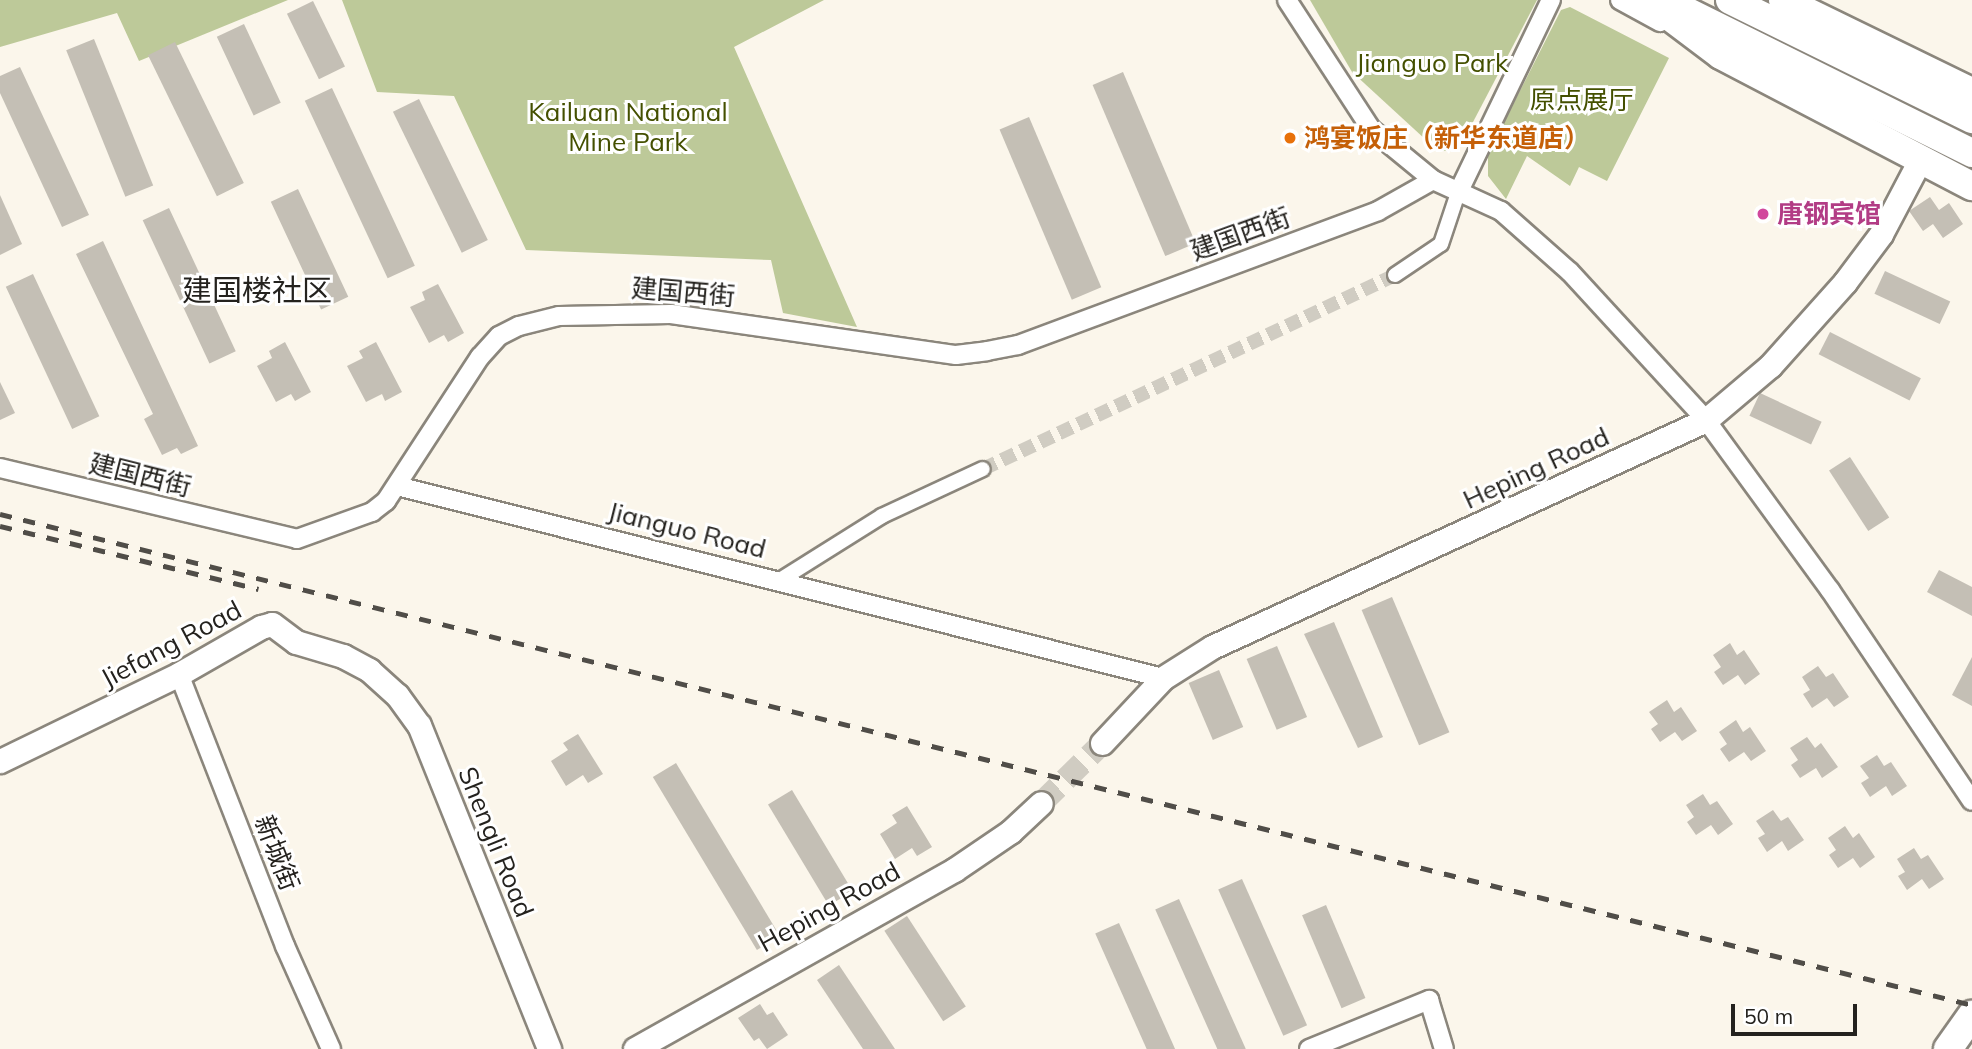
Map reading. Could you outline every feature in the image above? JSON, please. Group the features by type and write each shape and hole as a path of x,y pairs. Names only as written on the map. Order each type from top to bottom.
{"main road":[{"path":"1648,0 1972,186"},
{"path":"1662,0 1730,45 1972,153"},
{"path":"1730,0 1776,9 1972,92"},
{"path":"1776,9 1972,119"},
{"path":"1948,1049 1972,1015"}],"street":[{"path":"1287,0 1371,130 1433,180 1501,212 1570,272 1706,419 1829,590 1972,802"},
{"path":"1395,275 1441,244 1458,193 1551,0"},
{"path":"1620,0 1730,45"},
{"name":"Heping Road","path":"1102,743 1163,678 1212,647 1706,419 1770,366 1845,282 1881,234 1921,158"},
{"name":"建国西街","path":"0,468 286,538 312,535 372,512 397,486 480,357 499,336 519,326 571,315 671,314 956,355 988,351 1018,345 1378,211 1433,180"},
{"name":"Jianguo Road","path":"397,486 780,580 882,516 983,469"},
{"path":"780,580 1163,678"},
{"name":"Jiefang Road","path":"0,761 179,674 272,625 296,642 342,656 369,670"},
{"name":"Shengli Road","path":"369,670 397,695 419,725 549,1049"},
{"name":"新城街","path":"179,674 285,946 331,1049"},
{"name":"Heping Road","path":"635,1049 954,870 1010,832 1041,803"},
{"path":"1936,1049 1972,997"},
{"path":"1309,1049 1429,1000 1444,1049"}],"green space":[{"path":"0,0 288,0 139,61 117,13 0,47"},
{"name":"Kailuan National Mine Park","path":"342,0 824,0 734,47 857,327 783,313 771,260 526,250 454,96 377,92"},
{"name":"Jianguo Park","path":"1310,0 1537,0 1462,143 1452,151 1438,151 1352,72"},
{"name":"原点展厅","path":"1570,7 1669,58 1607,181 1579,167 1570,186 1527,156 1506,199 1488,176 1488,154 1561,10"}],"building":[{"path":"313,1 345,67 319,79 287,14"},
{"path":"244,24 281,103 254,116 217,37"},
{"path":"94,39 153,185 125,197 66,50"},
{"path":"175,42 244,183 217,196 148,55"},
{"path":"20,67 89,215 62,227 0,93 0,76"},
{"path":"1123,72 1196,243 1165,256 1093,85"},
{"path":"332,88 415,266 388,278 305,101"},
{"path":"419,99 488,240 462,253 393,112"},
{"path":"1029,117 1101,287 1072,300 1000,130"},
{"path":"298,189 348,297 321,310 271,202"},
{"path":"0,195 22,244 0,255"},
{"path":"1930,197 1939,210 1949,203 1963,224 1943,238 1933,224 1923,231 1909,211"},
{"path":"169,208 236,351 209,363 143,220"},
{"path":"103,241 198,446 181,454 177,448 162,455 144,419 153,414 76,254"},
{"path":"1885,271 1950,301 1940,324 1874,294"},
{"path":"33,274 99,416 72,429 6,287"},
{"path":"438,284 464,333 448,342 444,335 429,343 410,307 425,300 422,292"},
{"path":"1830,332 1921,378 1910,401 1819,354"},
{"path":"285,342 311,392 295,401 291,394 276,402 257,366 272,358 269,351"},
{"path":"376,342 402,392 385,401 382,394 366,402 347,366 363,358 359,351"},
{"path":"0,382 15,413 0,420"},
{"path":"1760,393 1822,422 1811,444 1749,416"},
{"path":"1850,457 1889,517 1868,531 1829,471"},
{"path":"1939,570 1972,587 1972,616 1927,592"},
{"path":"1392,597 1449,732 1419,745 1362,610"},
{"path":"1334,622 1383,737 1358,748 1304,634"},
{"path":"1730,643 1737,655 1744,650 1760,674 1745,685 1738,675 1723,685 1714,672 1721,667 1713,655"},
{"path":"1277,646 1307,717 1277,730 1247,659"},
{"path":"1972,657 1972,706 1952,695"},
{"path":"1818,666 1826,677 1833,673 1849,697 1834,707 1827,698 1812,708 1803,694 1810,690 1802,677"},
{"path":"1219,670 1243,727 1213,740 1189,683"},
{"path":"1667,700 1674,712 1681,707 1697,731 1682,741 1675,732 1660,742 1651,729 1658,724 1649,712"},
{"path":"1736,720 1743,732 1750,727 1766,751 1751,761 1744,752 1729,762 1720,749 1727,744 1719,732"},
{"path":"578,734 603,774 588,783 583,775 566,786 551,761 568,750 563,743"},
{"path":"1807,737 1815,748 1821,743 1838,767 1822,778 1816,768 1800,778 1791,765 1798,760 1790,748"},
{"path":"1877,755 1884,766 1891,762 1907,786 1892,796 1886,786 1870,797 1861,783 1869,778 1860,766"},
{"path":"676,763 780,936 757,950 653,777"},
{"path":"792,790 853,891 829,906 768,804"},
{"path":"1703,794 1710,805 1717,801 1733,824 1718,835 1711,825 1696,835 1687,822 1694,817 1686,805"},
{"path":"907,806 932,847 917,856 912,848 895,859 880,834 897,823 892,815"},
{"path":"1773,810 1781,821 1788,817 1804,840 1788,851 1782,841 1767,852 1758,838 1765,834 1756,821"},
{"path":"1845,826 1853,838 1859,833 1875,857 1860,868 1853,858 1838,868 1829,855 1836,850 1828,838"},
{"path":"1914,848 1921,859 1928,855 1944,879 1929,889 1922,879 1907,890 1898,876 1905,872 1897,859"},
{"path":"1242,879 1307,1025 1283,1036 1218,890"},
{"path":"1179,899 1246,1049 1217,1049 1155,910"},
{"path":"1326,905 1365,998 1342,1008 1302,915"},
{"path":"907,916 966,1007 943,1021 884,931"},
{"path":"1119,923 1175,1049 1147,1049 1095,934"},
{"path":"839,965 895,1049 863,1049 817,980"},
{"path":"760,1004 767,1015 773,1012 788,1035 767,1049 759,1038 754,1041 738,1018"}],"tunnel":[{"path":"983,469 1395,275"},
{"path":"1041,803 1102,743"}],"railway":[{"path":"0,514 1972,1005"},
{"path":"0,526 258,589"}],"place":[{"name":"鸿宴饭庄（新华东道店）","path":"1290,138"},
{"name":"唐钢宾馆","path":"1763,214"}],"district":[{"name":"建国楼社区","path":"257,290"}]}
